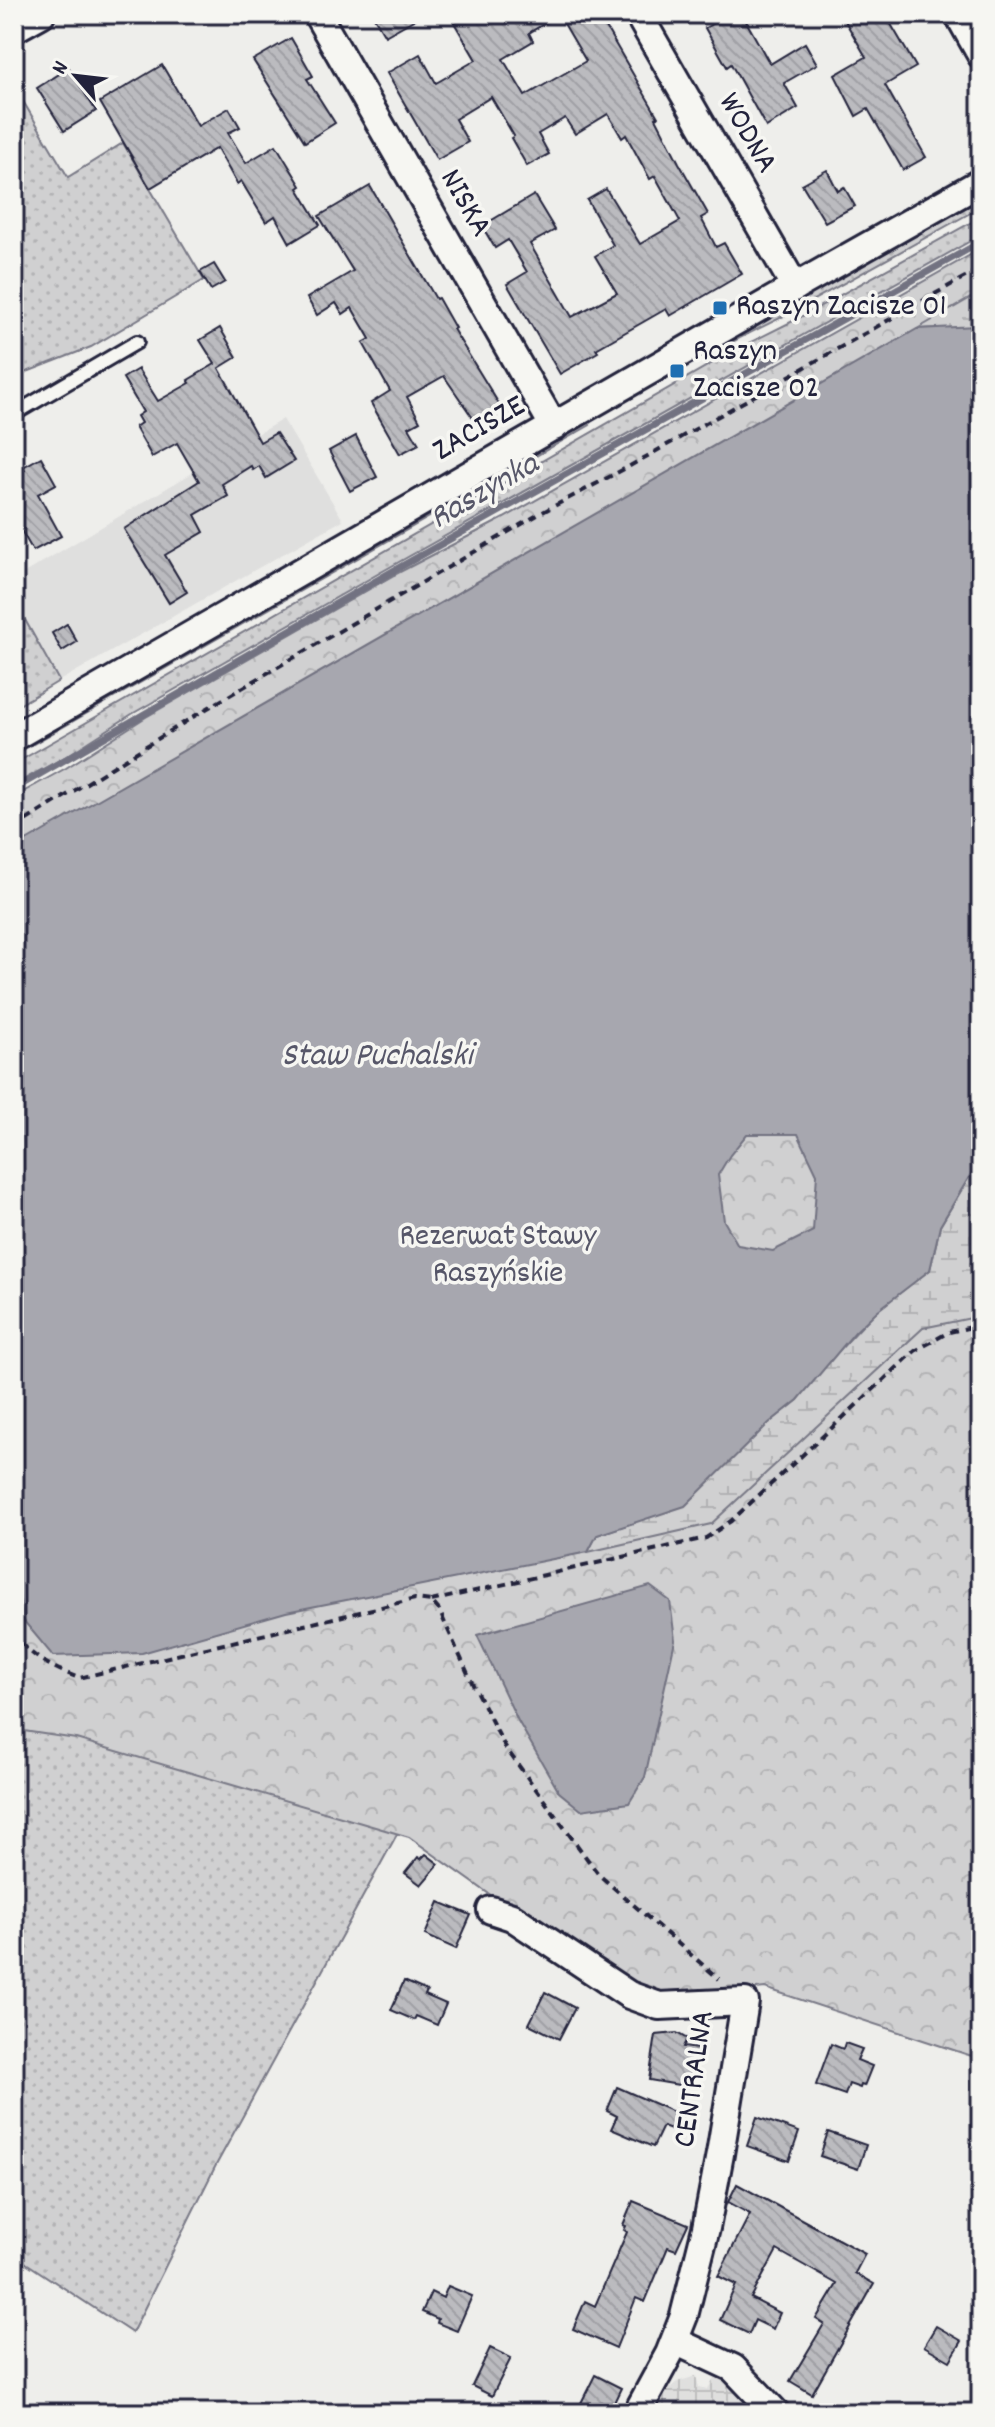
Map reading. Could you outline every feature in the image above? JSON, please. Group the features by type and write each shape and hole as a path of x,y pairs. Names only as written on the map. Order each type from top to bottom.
{"street":[{"path":"14,29 41,14"},
{"name":"NISKA","path":"317,14 554,427"},
{"name":"WODNA","path":"638,14 795,287"},
{"path":"958,14 981,55"},
{"name":"ZACISZE","path":"14,737 981,182"},
{"name":"CENTRALNA","path":"491,1910 512,1917 629,1995 659,2006 745,2002 706,2228 684,2316 675,2341 637,2413"},
{"path":"675,2341 733,2368 776,2413"}],"lane":[{"path":"14,414 137,342"}],"path":[{"path":"14,828 201,712 539,514 981,268"},
{"path":"14,1631 19,1641 52,1668 79,1678 415,1599 431,1601 706,1538 731,1521 915,1351 949,1332 981,1325"},
{"path":"431,1601 439,1610 505,1747 599,1875 745,2002"}],"shaded area":[{"path":"283,419 343,520 59,681 14,600 14,579"},
{"path":"696,2376 699,2387 708,2389 714,2378 728,2381 759,2413 655,2413 666,2391 677,2382"}],"green space":[{"path":"14,86 68,177 123,143 204,280 91,347 14,377"},
{"path":"981,193 981,207 788,314 734,341 731,336"},
{"path":"981,217 981,235 390,567 14,785 14,764 737,349"},
{"name":"Staw Puchalski","path":"981,249 981,2059 765,1988 641,2002 409,1837 76,1739 24,1731 14,1715 14,797 146,717 394,575 504,518"},
{"path":"981,292 981,327 917,329"},
{"path":"588,420 590,425 14,755 14,749"},
{"path":"14,600 59,681 14,708"},
{"path":"981,1157 981,1316 923,1328 711,1524 588,1552 597,1535 635,1522 798,1400 820,1371 876,1311 930,1270 940,1226"},
{"path":"21,1711 402,1825 215,2167 132,2333 14,2255 14,1719"}],"water":[{"name":"Staw Puchalski","path":"981,327 981,639 975,678 981,686 981,1157 940,1226 930,1270 855,1332 798,1400 769,1423 685,1506 597,1535 588,1552 286,1612 142,1653 53,1656 23,1620 14,1558 14,848 917,329","holes":["747,1134 798,1134 817,1174 813,1231 773,1251 738,1245 724,1221 718,1175"]},
{"path":"650,1586 670,1601 675,1640 645,1777 629,1803 581,1810 559,1792 518,1721 477,1635"}],"building":[{"path":"372,14 424,14 385,36"},
{"path":"449,14 598,14 658,117 679,163 708,214 701,218 716,247 724,243 742,274 670,316 666,309 596,349 598,352 560,374 507,284 527,272 508,240 495,248 482,226 534,195 555,230 530,244 572,317 617,293 595,256 613,245 587,200 606,189 640,244 680,221 655,176 650,179 626,135 622,138 608,114 575,134 565,118 538,134 549,154 527,166 491,97 455,119 468,142 437,160 387,73 420,54 436,83 476,60","holes":["559,15 586,61 525,96 503,59 533,41 529,33"]},
{"path":"729,14 742,14 770,64 805,43 817,64 784,83 798,108 766,127 731,64 727,67 705,28"},
{"path":"841,14 885,14 916,67 885,85 926,157 903,170 868,109 856,116 835,75 866,57"},
{"path":"291,38 313,76 307,79 335,123 305,142 253,60"},
{"path":"162,65 198,126 229,108 240,127 228,133 246,163 276,145 320,225 290,243 275,216 266,222 241,181 237,184 217,148 150,188 100,102"},
{"path":"69,68 96,111 64,131 37,88"},
{"path":"827,170 838,191 844,187 855,206 825,222 802,184"},
{"path":"370,186 502,409 477,424 444,376 407,397 420,421 409,427 419,444 400,454 371,403 390,391 363,343 370,339 352,308 343,314 336,303 317,315 307,298 353,271 319,216"},
{"path":"214,264 225,282 211,290 200,272"},
{"path":"220,328 237,357 219,368 260,442 276,433 294,461 266,478 259,466 253,470 251,466 222,484 228,496 195,515 204,532 165,555 187,592 169,603 124,529 199,481 177,443 152,457 135,427 141,423 137,416 143,412 123,378 138,369 158,401 215,364 200,340"},
{"path":"356,436 377,477 350,491 329,451"},
{"path":"41,457 56,484 38,494 61,536 33,551 14,518 14,476"},
{"path":"67,624 77,642 62,651 52,633"},
{"path":"426,1854 439,1864 421,1885 405,1873 418,1857 421,1859"},
{"path":"439,1902 471,1915 456,1949 425,1935"},
{"path":"404,1981 446,2004 437,2025 391,2010"},
{"path":"545,1992 575,2008 559,2039 529,2024"},
{"path":"677,2033 687,2039 683,2047 698,2049 691,2087 649,2080 656,2035"},
{"path":"845,2043 862,2049 857,2060 872,2066 864,2086 860,2088 849,2084 845,2095 816,2085 831,2044 843,2049"},
{"path":"617,2087 685,2117 679,2132 663,2126 653,2147 611,2129 617,2116 607,2111"},
{"path":"757,2117 799,2132 789,2161 747,2146"},
{"path":"828,2132 866,2145 858,2169 820,2156"},
{"path":"737,2184 865,2254 855,2273 874,2284 812,2394 790,2381 824,2324 816,2319 837,2284 777,2250 751,2298 780,2313 773,2329 755,2320 749,2334 720,2320 736,2285 718,2276 750,2214 728,2202"},
{"path":"633,2201 688,2224 676,2250 668,2247 645,2302 636,2298 616,2348 573,2329 585,2301 595,2306 627,2232 623,2225"},
{"path":"448,2286 472,2296 457,2331 437,2323 438,2319 422,2312 431,2292 443,2298"},
{"path":"936,2326 962,2341 950,2361 924,2346"},
{"path":"490,2348 511,2358 492,2396 472,2386"},
{"path":"595,2375 621,2388 609,2413 576,2413"}],"waterway":[{"name":"Raszynka","path":"14,789 393,571 981,242"}],"place":[{"name":"Raszyn Zacisze 01","path":"720,308"},
{"name":"Raszyn Zacisze 02","path":"677,371"}],"park label":[{"name":"Rezerwat Stawy Raszyńskie","path":"498,1256"}]}
